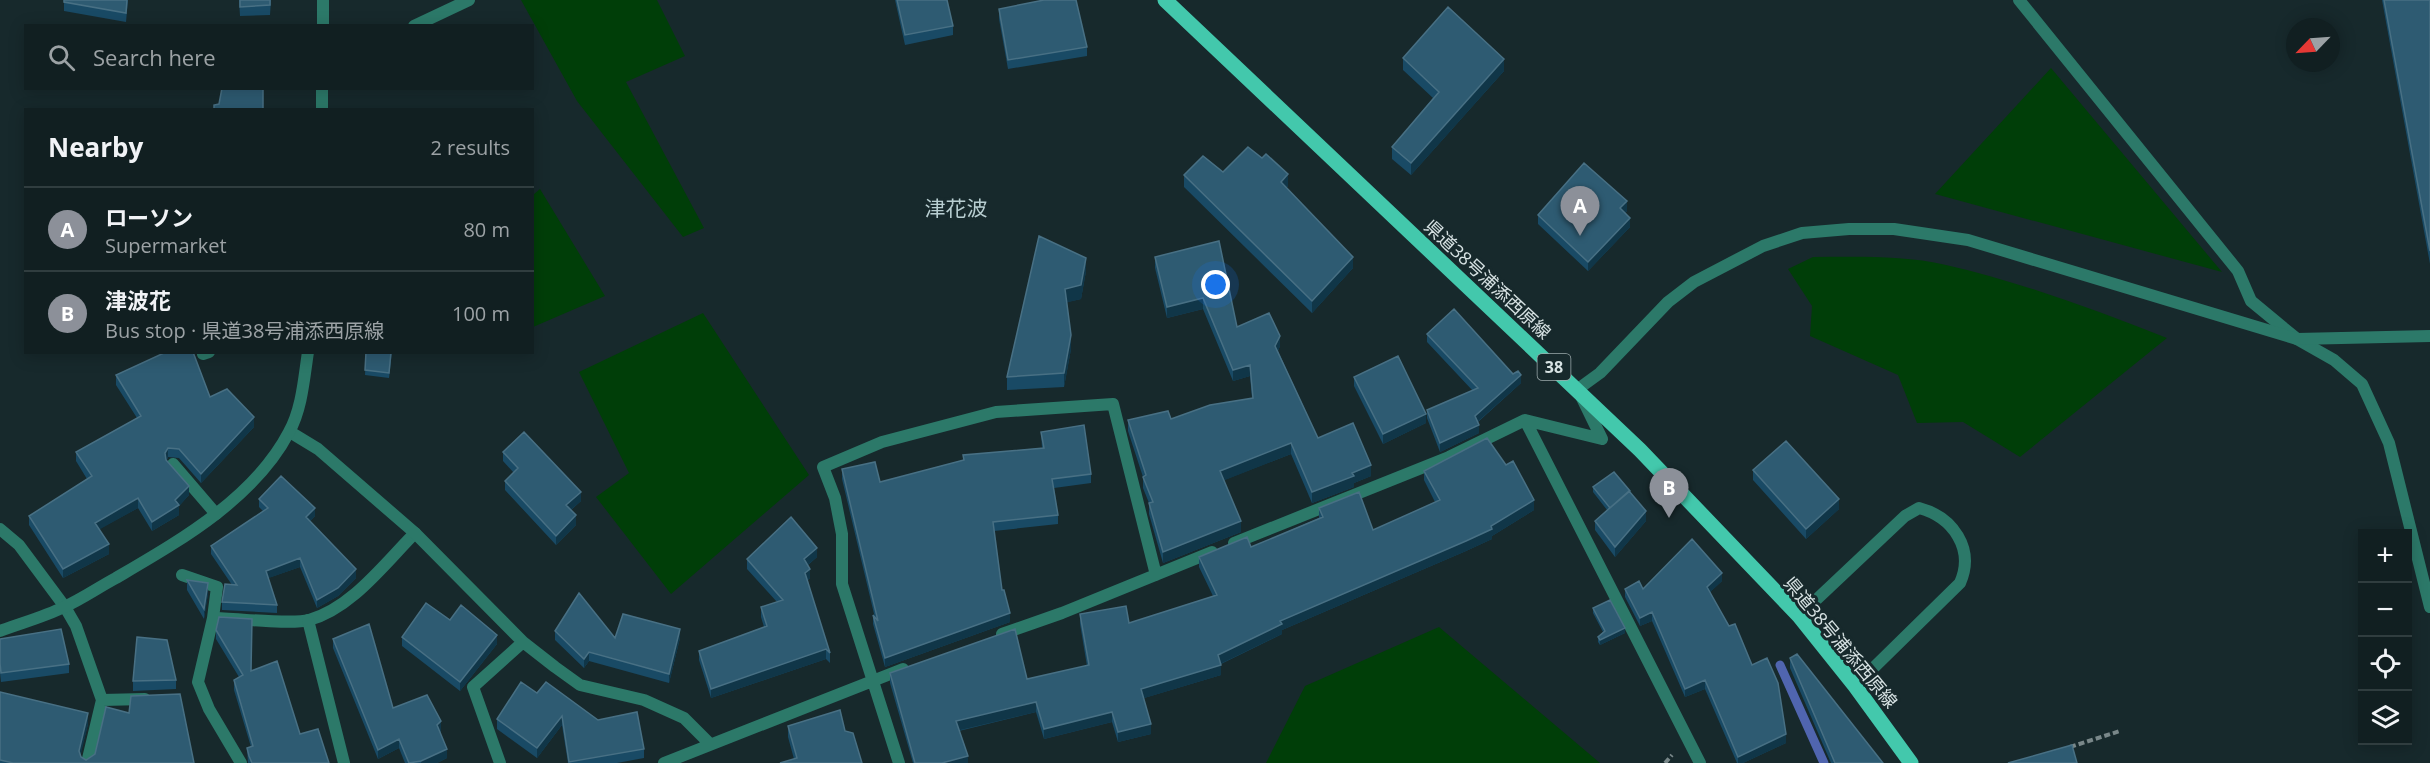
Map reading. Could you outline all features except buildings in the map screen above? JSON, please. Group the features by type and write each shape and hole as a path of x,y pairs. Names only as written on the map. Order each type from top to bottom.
{"main road":[{"name":"県道38号浦添西原線","path":"1165,0 1640,450 1799,616 1855,686 1911,763"}],"street":[{"path":"323,0 323,24"},
{"path":"418,24 469,0"},
{"path":"2019,0 2238,271 2251,301 2297,339 2334,360 2362,384 2389,443 2430,607"},
{"path":"322,90 322,108"},
{"path":"985,640 1062,613 1449,457 1526,420 1602,439 1578,389 1600,373 1668,302 1694,282 1762,246 1802,233 1849,229 1894,229 1968,240 2297,339 2430,336"},
{"path":"0,631 64,607 140,564 216,514 241,493 269,462 290,432 302,389 308,354"},
{"path":"899,763 842,584 842,534 834,498 823,467 882,442 996,412 1113,404 1156,575"},
{"path":"1526,420 1700,763"},
{"path":"290,432 318,449 414,533 523,642 580,685 644,700 684,718 709,743"},
{"path":"173,464 216,514"},
{"path":"1799,616 1905,516 1919,508 1934,512 1954,526 1964,548 1967,568 1960,583 1855,686"},
{"path":"0,529 19,545 76,626 102,700 87,763"},
{"path":"213,618 308,620 343,602 414,533"},
{"path":"182,574 217,587 213,618 198,682 209,709 241,763"},
{"path":"308,620 344,763"},
{"path":"500,763 473,687 523,642"},
{"path":"664,763 709,743 918,664"},
{"path":"102,700 161,698"}],"path":[{"path":"2063,749 2120,731"}],"green space":[{"path":"521,0 657,0 685,56 626,82 704,228 683,237 577,101"},
{"path":"2051,68 2222,272 1935,194"},
{"path":"540,189 605,296 534,327 534,194"},
{"path":"1813,257 1896,258 1946,265 2030,288 2167,338 2020,457 1963,422 1917,423 1898,375 1810,336 1812,306 1788,269"},
{"path":"703,313 809,475 671,594 596,497 629,473 579,372"},
{"path":"1439,627 1600,763 1266,763 1305,686"}],"waterway":[{"path":"1780,665 1824,763"}],"place":[{"name":"ローソン","path":"1580,236"},
{"name":"津波花","path":"1669,518"}],"district":[{"name":"津花波","path":"956,208"}]}
